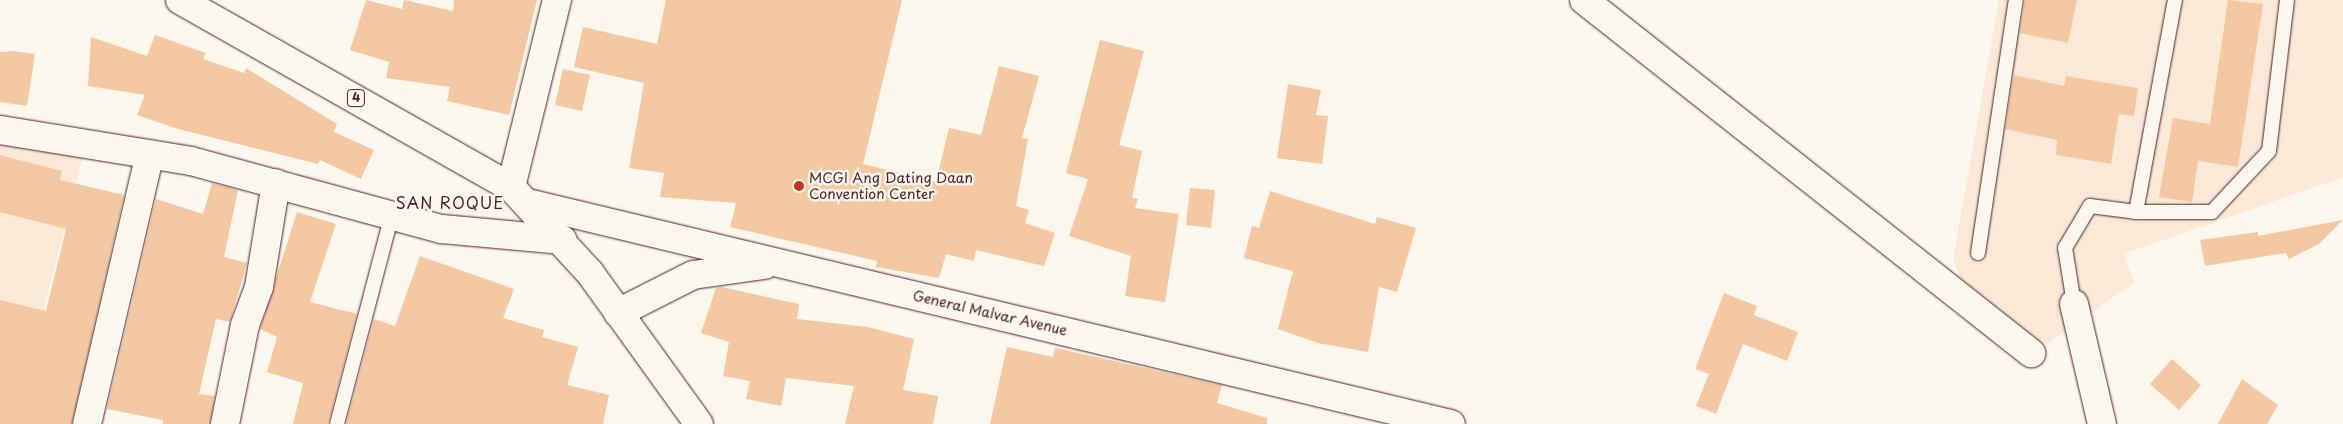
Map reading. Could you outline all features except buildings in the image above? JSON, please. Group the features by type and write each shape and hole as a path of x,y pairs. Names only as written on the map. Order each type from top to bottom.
{"main road":[{"name":"4","path":"180,0 520,195 562,240 618,313 698,424"},
{"path":"520,195 557,0"},
{"path":"1584,0 2031,352"},
{"path":"0,130 150,154 276,183 442,229 562,240"},
{"path":"88,424 150,154"},
{"path":"226,424 245,325 259,287 276,183"},
{"name":"General Malvar Avenue","path":"520,195 779,263 1451,424"},
{"path":"618,313 693,275 779,263"},
{"path":"2074,304 2102,424"}],"lane":[{"path":"1978,253 2016,0"},
{"path":"2136,212 2176,0"},
{"path":"2074,304 2065,248 2090,206 2136,212 2212,212 2269,151 2287,0"},
{"path":"337,424 392,214"}],"shaded area":[{"path":"1999,0 2343,0 2343,177 2124,254 2134,283 2042,347 1963,285 1953,260"},
{"path":"0,139 84,153 13,424 0,424"}],"place":[{"name":"MCGI Ang Dating Daan Convention Center","path":"799,186"}],"district":[{"name":"SAN ROQUE","path":"450,202"}]}
